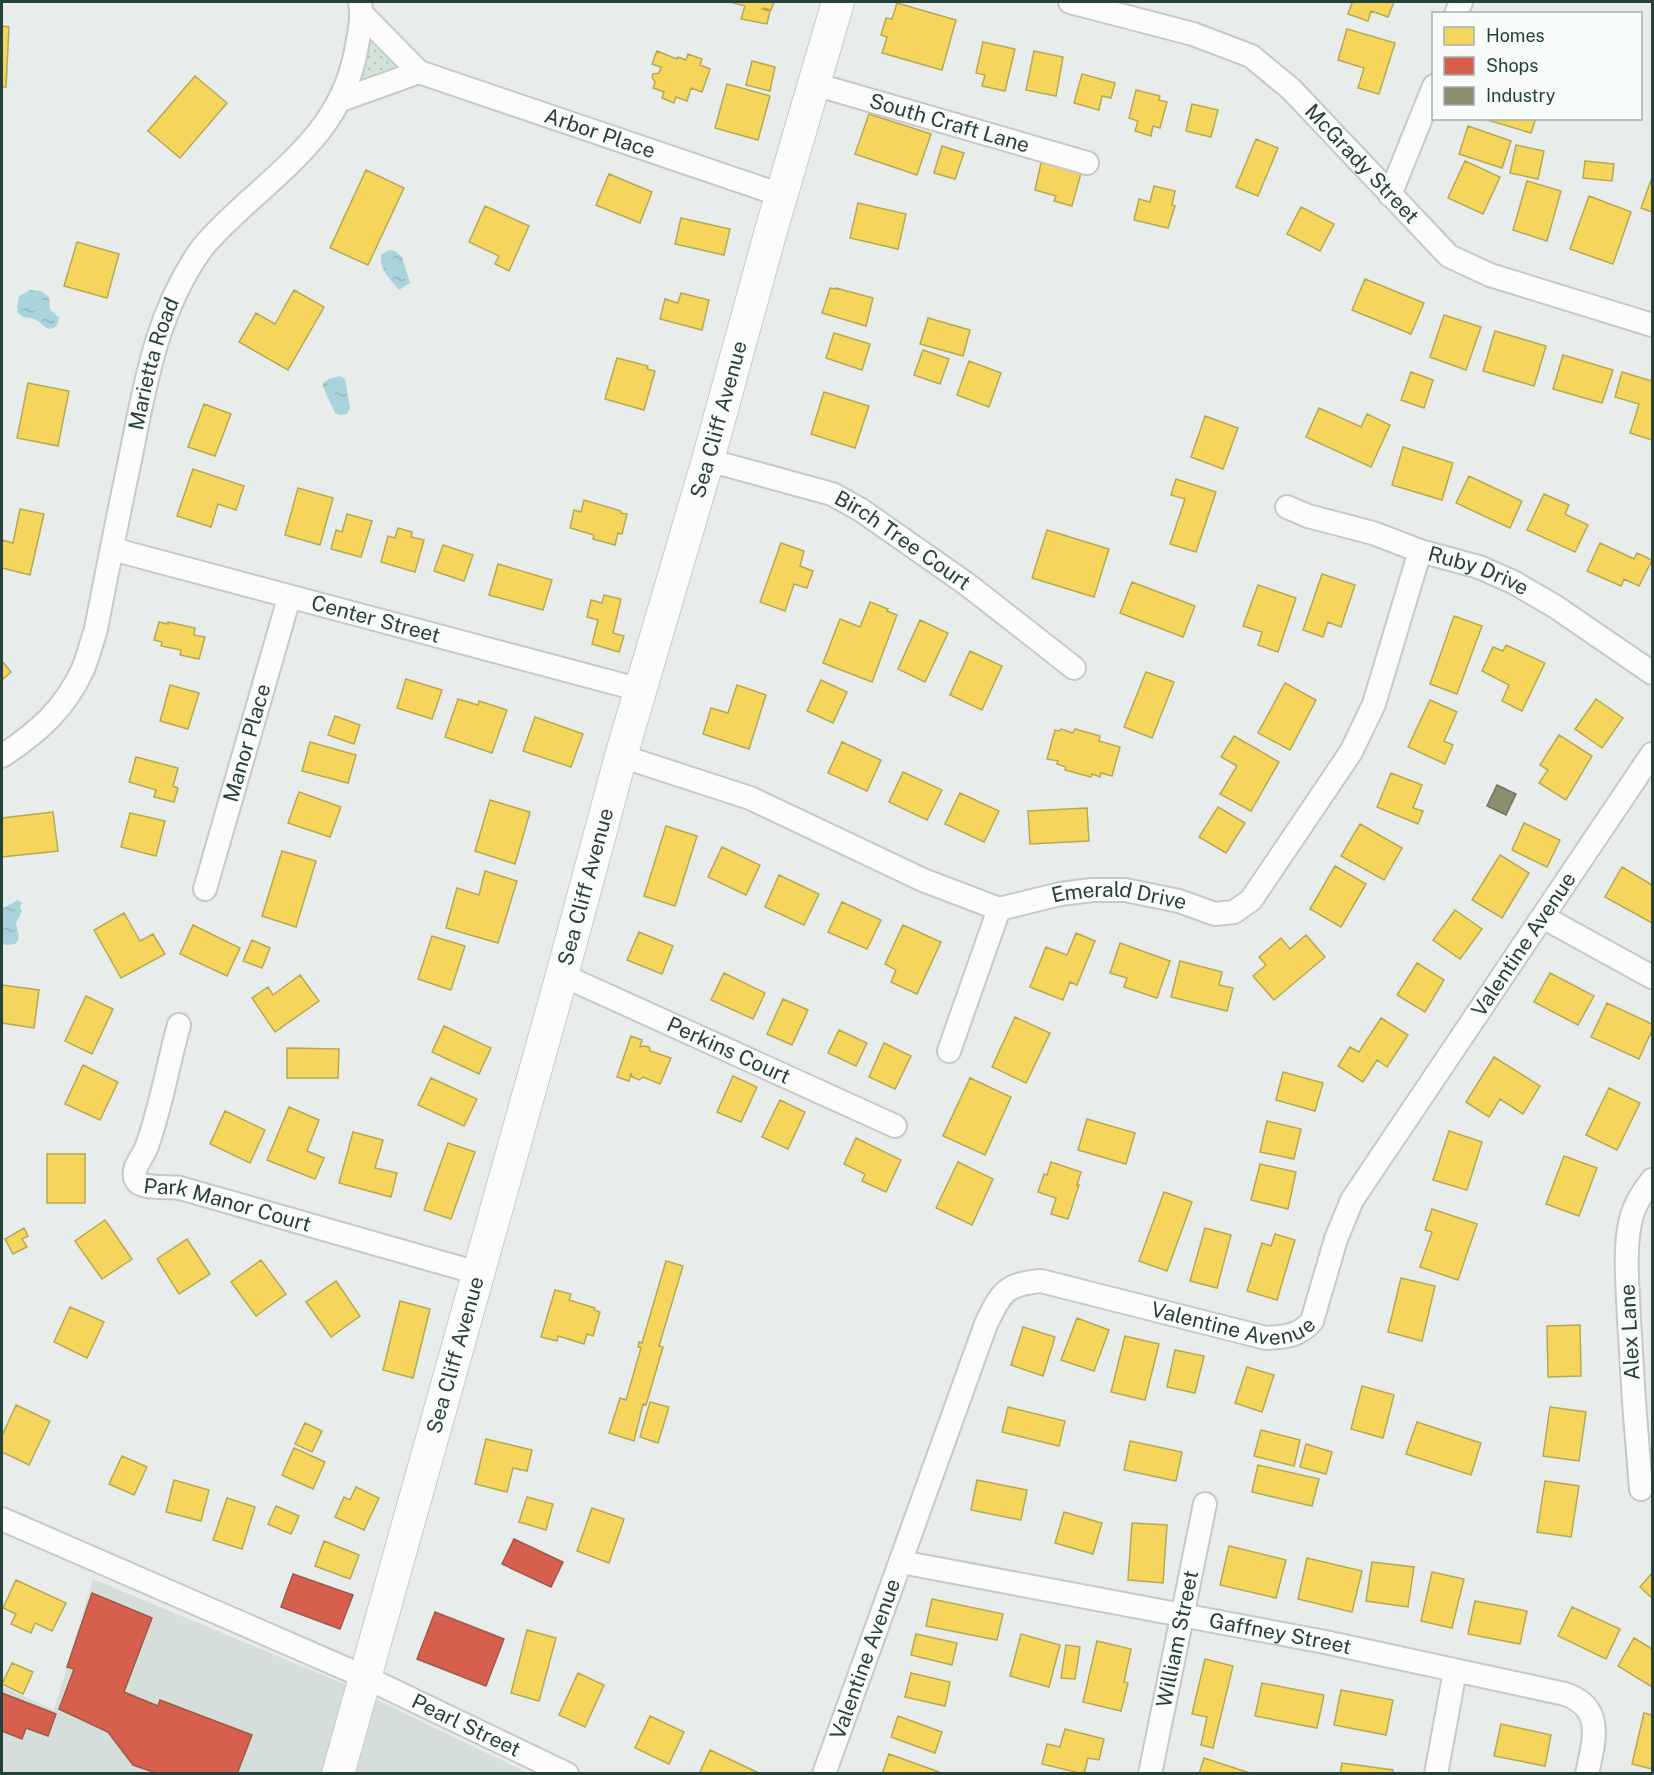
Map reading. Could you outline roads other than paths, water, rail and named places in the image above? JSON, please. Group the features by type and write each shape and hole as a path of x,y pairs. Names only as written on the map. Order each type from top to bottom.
{"street":[{"name":"Sea Cliff Avenue","path":"338,1773 562,975 621,756 838,2"},
{"name":"McGrady Street","path":"1070,2 1193,34 1251,56 1291,88 1449,256 1490,275 1653,325"},
{"name":"Arbor Place","path":"361,8 418,72 781,195"},
{"name":"Marietta Road","path":"2,756 32,736 63,705 83,668 96,629 148,366 173,296 201,249 231,218 296,159 317,135 341,100 355,58 361,8"},
{"path":"341,100 418,72"},
{"name":"South Craft Lane","path":"814,84 1087,163"},
{"path":"1390,195 1432,91"},
{"name":"Birch Tree Court","path":"708,460 832,494 861,510 968,585 1074,668"},
{"name":"Ruby Drive","path":"1287,507 1308,516 1373,533 1420,551 1479,567 1513,582 1556,607 1653,673"},
{"name":"Center Street","path":"112,549 641,690"},
{"name":"Emerald Drive","path":"999,909 1060,894 1092,890 1136,892 1179,901 1215,914 1234,912 1251,900 1351,752 1374,704 1420,551"},
{"name":"Manor Place","path":"205,889 289,598"},
{"name":"Valentine Avenue","path":"824,1773 986,1324 997,1301 1009,1288 1021,1282 1041,1281 1266,1338 1290,1337 1305,1329 1312,1321 1336,1239 1352,1200 1653,754"},
{"path":"621,756 750,798 923,880 999,909 949,1051"},
{"path":"1543,917 1653,977"},
{"name":"Perkins Court","path":"562,975 895,1126"},
{"name":"Park Manor Court","path":"179,1024 147,1147 135,1170 135,1179 139,1183 147,1186 180,1188 477,1273"},
{"name":"Alex Lane","path":"1641,1489 1634,1418 1627,1277 1632,1214 1641,1196 1653,1180"},
{"name":"William Street","path":"1150,1773 1204,1504"},
{"path":"2,1519 365,1677"},
{"name":"Gaffney Street","path":"901,1562 1325,1642 1565,1694 1578,1698 1589,1709 1594,1724 1594,1740 1587,1773"},
{"path":"1436,1773 1455,1671"},
{"name":"Pearl Street","path":"365,1677 567,1773"}],"water":[{"path":"388,250 395,251 402,257 410,283 399,290 382,265 381,255"},
{"path":"30,290 41,291 49,297 50,309 59,318 57,325 48,329 35,319 23,317 18,313 19,296"},
{"path":"340,376 345,379 350,408 347,414 341,415 335,413 323,387 323,383 329,379"},
{"path":"18,900 22,903 20,907 22,911 16,923 19,939 15,944 6,945 2,942 2,909"}]}
